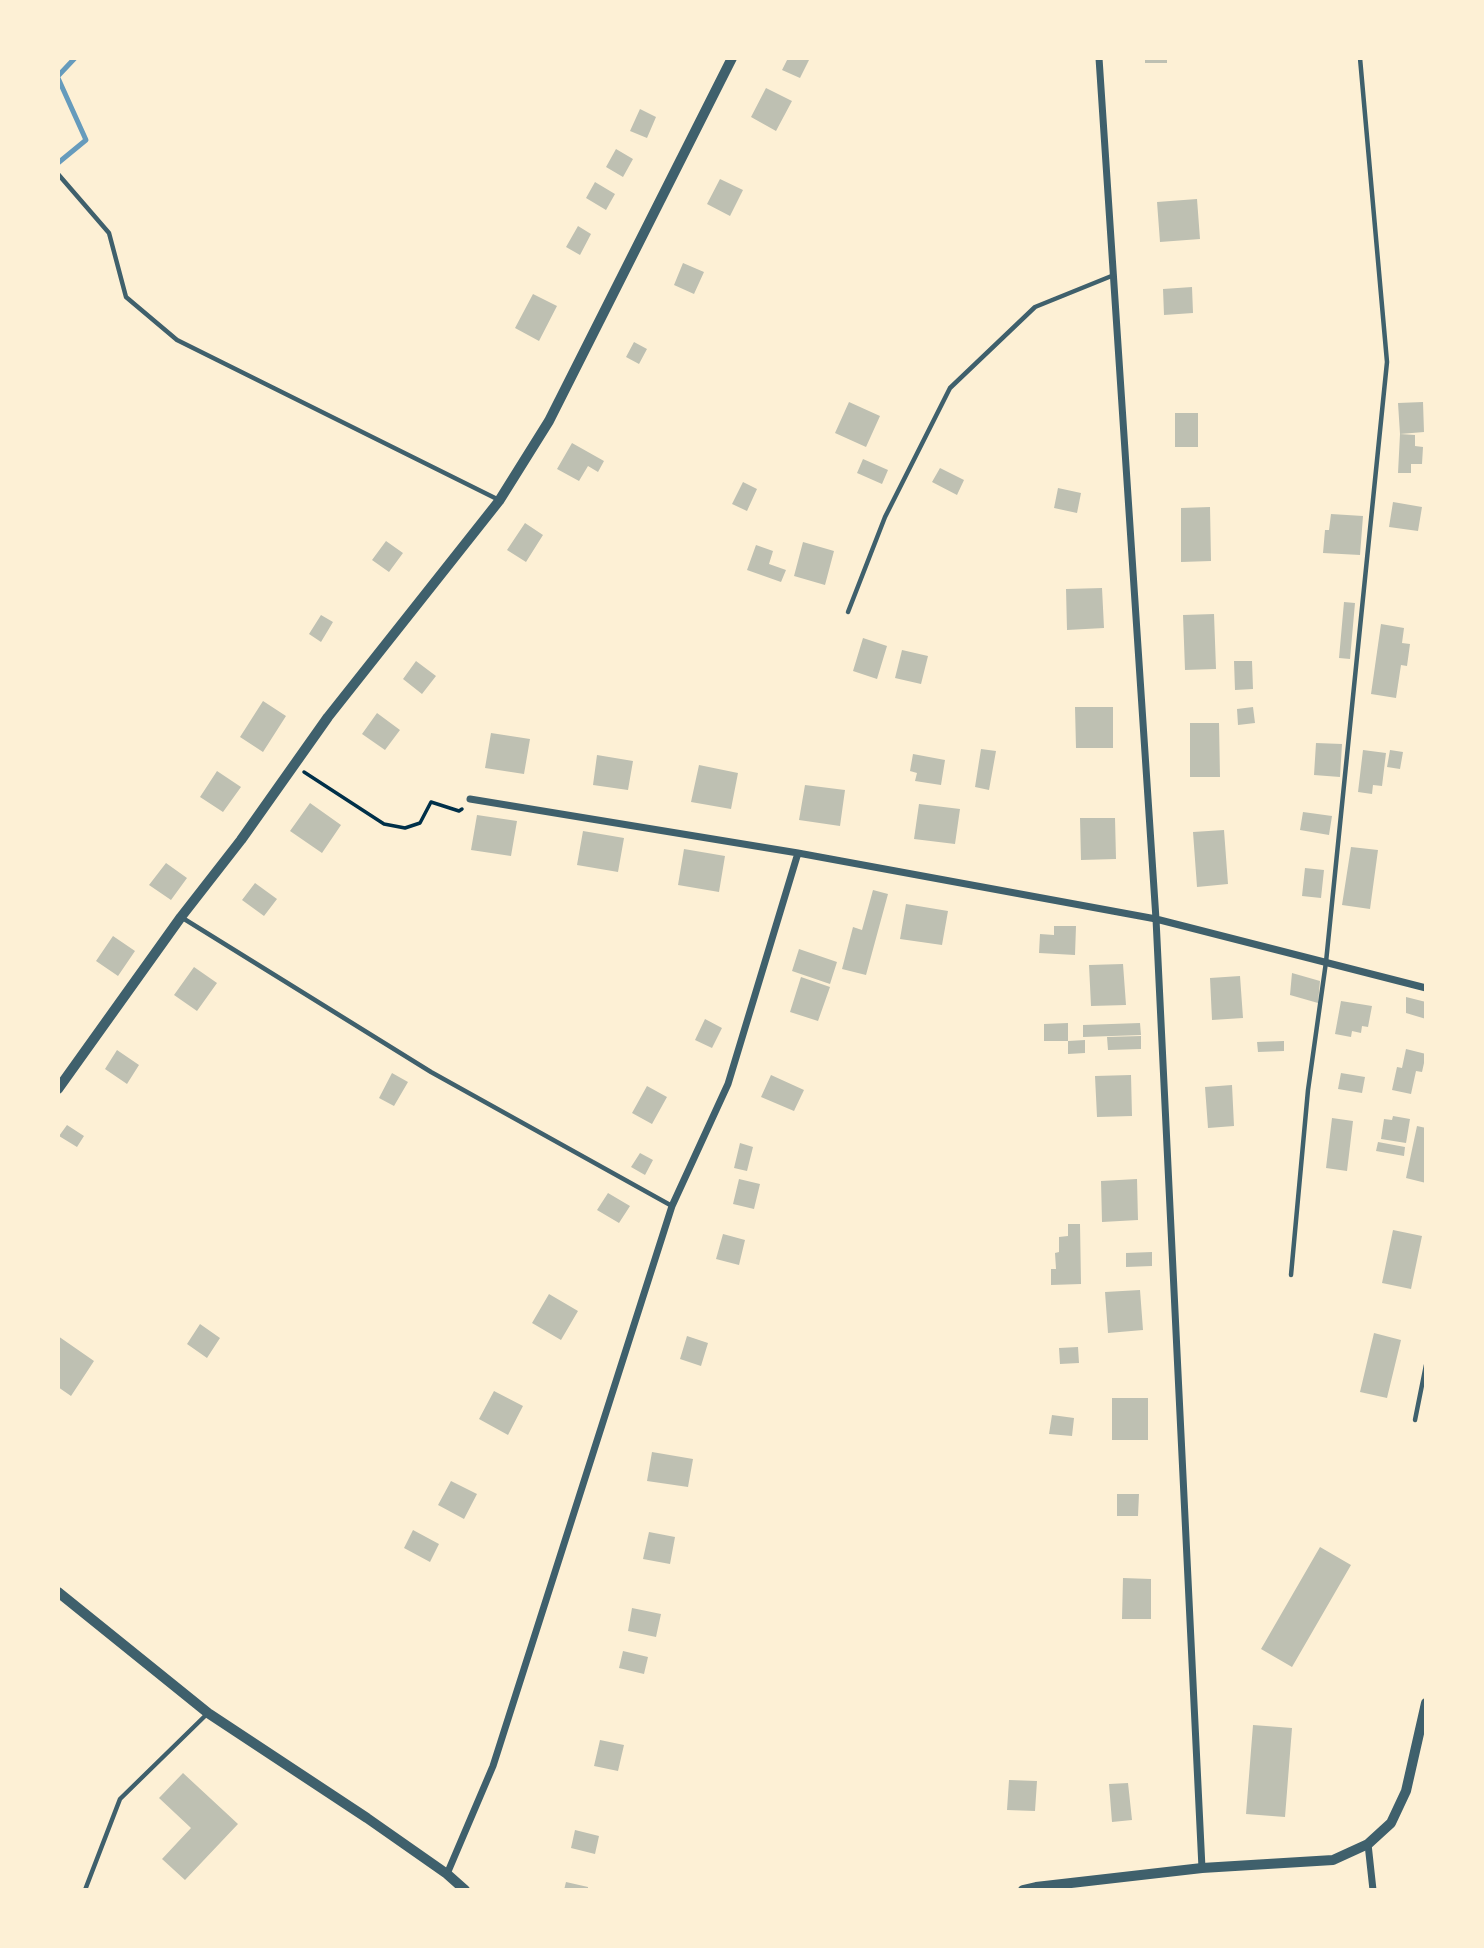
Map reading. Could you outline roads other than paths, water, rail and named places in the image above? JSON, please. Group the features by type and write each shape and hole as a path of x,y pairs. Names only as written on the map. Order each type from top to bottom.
{"street":[{"path":"58,1089 181,917 241,840 328,716 499,500 549,421 732,58"},
{"path":"1099,58 1156,919 1202,1868"},
{"path":"470,799 798,853 1156,919 1426,988"},
{"path":"447,1874 493,1766 672,1206 728,1084 798,853"},
{"path":"58,1592 208,1713 367,1818 447,1874 465,1890"},
{"path":"1023,1890 1036,1886 1202,1868 1333,1860 1368,1844 1391,1823 1406,1791 1426,1703"},
{"path":"1368,1844 1373,1890"}],"lane":[{"path":"1291,1275 1308,1090 1326,962 1387,362 1360,58"},
{"path":"58,174 109,233 125,297 177,340 499,500"},
{"path":"848,612 885,517 950,388 1035,307 1114,274"},
{"path":"181,917 431,1072 672,1206"},
{"path":"1415,1420 1426,1365"},
{"path":"85,1890 120,1799 208,1713"}],"waterway":[{"path":"58,76 75,58"},
{"path":"58,78 86,140 58,163"}]}
